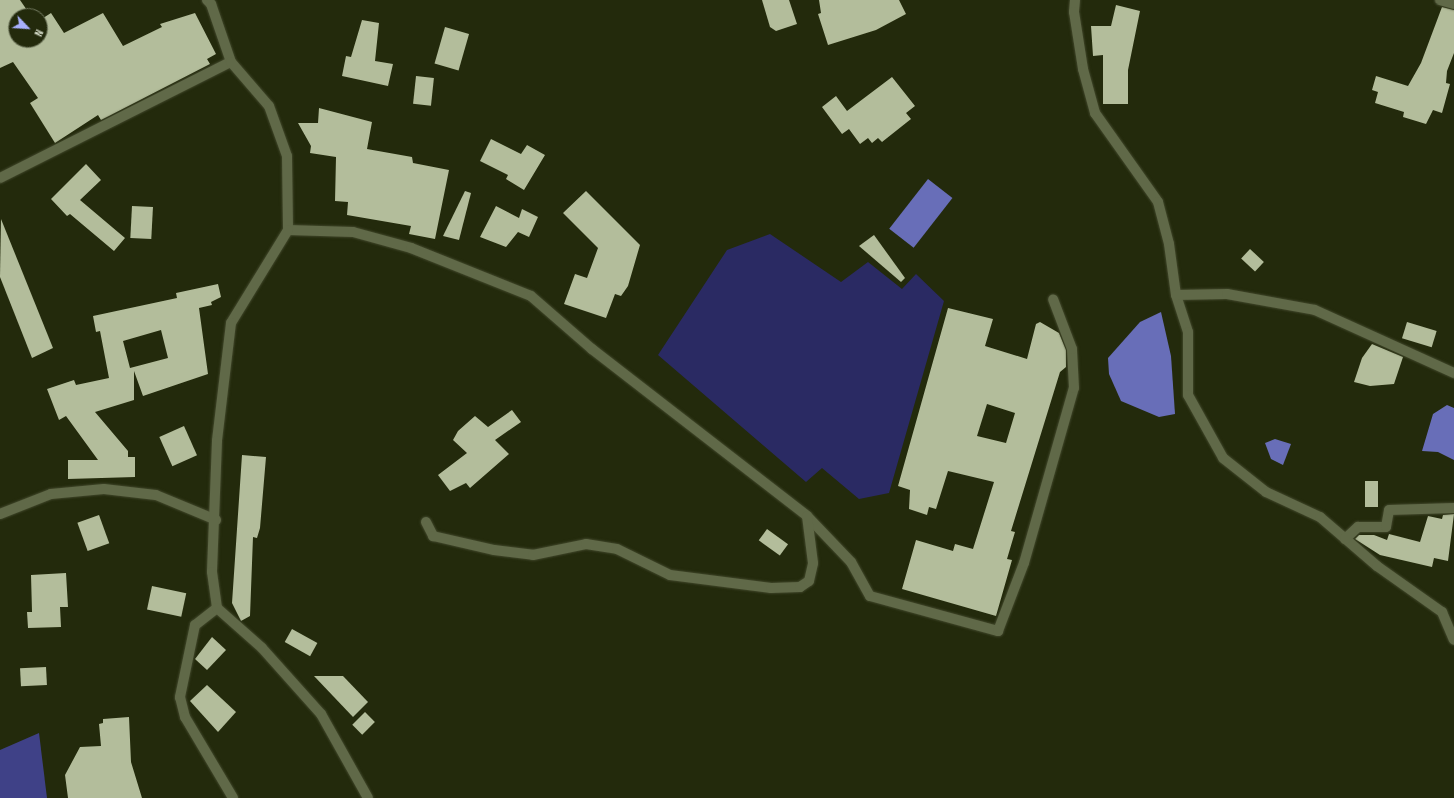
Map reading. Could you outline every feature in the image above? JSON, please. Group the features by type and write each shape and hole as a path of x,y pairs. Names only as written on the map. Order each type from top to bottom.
{"street":[{"path":"1075,0 1083,69 1095,113 1158,202 1169,244 1176,295 1188,332 1188,394 1222,458 1266,492 1320,517 1377,566 1442,612 1454,640"},
{"path":"1440,0 1454,4"},
{"path":"210,1 231,62 269,106 287,156 288,230 231,323 217,441 216,520 212,572 217,608 262,648 321,714 368,798"},
{"path":"0,178 231,62"},
{"path":"288,230 353,232 418,251 531,296 592,349 807,516 851,562 870,596 998,631 1024,563 1074,388 1072,349 1053,299"},
{"path":"1176,295 1227,294 1315,310 1454,373"},
{"path":"0,514 51,494 104,489 156,495 216,520"},
{"path":"1345,538 1358,527 1386,527 1389,510 1454,508"},
{"path":"426,522 433,536 494,550 533,555 586,544 617,549 670,575 771,588 800,587 809,581 813,563 807,516"},
{"path":"217,608 195,625 180,697 185,717 233,798"}],"shaded area":[{"path":"770,234 841,282 868,262 902,289 916,274 944,301 889,493 859,499 822,468 806,482 658,355 727,250"},
{"path":"39,733 47,798 0,798 0,750"}],"water":[{"path":"928,179 952,198 914,248 889,229"},
{"path":"1161,312 1171,356 1175,414 1159,417 1121,401 1109,374 1108,358 1140,322"},
{"path":"1447,405 1454,408 1454,460 1438,452 1422,451 1433,414"},
{"path":"1275,439 1291,444 1283,465 1271,459 1265,443"}],"building":[{"path":"0,0 20,0 26,8 8,8 8,48 48,48 48,15 51,13 64,33 103,13 123,46 162,27 160,24 195,13 216,54 207,59 210,64 101,120 98,115 55,143 30,103 38,98 13,62 0,68"},
{"path":"762,0 789,0 797,24 776,31 770,27"},
{"path":"819,0 899,0 906,14 876,30 828,45 818,14 821,13"},
{"path":"1116,5 1140,11 1128,70 1128,104 1103,104 1103,55 1093,56 1091,26 1111,26"},
{"path":"1442,7 1454,10 1454,53 1447,71 1446,83 1450,84 1442,113 1433,110 1426,124 1403,117 1404,112 1375,103 1378,92 1372,90 1376,76 1408,86 1421,63"},
{"path":"362,20 379,23 375,61 393,64 388,86 342,76 346,56 351,57"},
{"path":"445,27 469,34 459,70 435,64"},
{"path":"416,76 434,78 431,106 413,104"},
{"path":"892,77 915,106 906,113 911,119 882,142 878,138 872,143 868,138 860,144 849,129 842,134 822,107 836,96 847,111"},
{"path":"319,108 372,122 367,149 412,157 413,163 449,170 435,239 409,234 411,226 347,215 348,202 335,201 336,157 310,153 311,146 298,123 318,123"},
{"path":"491,139 521,154 527,145 545,155 524,190 506,179 508,175 480,161"},
{"path":"86,164 101,180 80,200 125,238 114,251 70,214 67,216 51,199"},
{"path":"465,191 471,193 459,240 443,236"},
{"path":"586,191 640,245 628,286 621,296 615,294 606,318 564,304 575,274 587,278 598,248 563,213"},
{"path":"132,206 153,207 151,239 130,238"},
{"path":"496,206 519,218 522,209 538,217 529,237 518,232 506,247 480,237"},
{"path":"1,219 53,348 32,358 0,277"},
{"path":"874,235 905,278 901,282 859,246"},
{"path":"1250,249 1264,262 1255,271 1241,259"},
{"path":"218,284 221,297 211,302 212,305 199,308 208,374 143,396 134,371 134,400 95,412 128,451 128,457 135,457 135,477 68,479 68,460 98,460 66,416 59,420 47,389 74,380 76,385 109,378 100,331 96,332 93,316 177,298 176,293","holes":["161,330 168,358 130,368 123,341"]},
{"path":"948,308 993,319 985,346 1027,359 1036,324 1040,322 1059,333 1066,350 1066,367 1060,372 1011,531 1015,532 1007,559 1012,560 996,616 902,589 916,540 953,551 955,544 973,549 994,482 948,471 936,509 929,507 927,515 909,509 910,490 898,486","holes":["987,404 1015,413 1006,443 977,436"]},
{"path":"1407,322 1437,331 1432,347 1402,338"},
{"path":"1372,344 1403,357 1394,384 1370,386 1354,382 1362,358"},
{"path":"512,410 521,422 495,440 509,454 470,488 466,483 450,491 438,475 467,453 453,440 458,431 475,416 488,427"},
{"path":"184,426 197,455 172,466 159,437"},
{"path":"242,455 266,457 260,528 257,538 253,537 250,616 241,621 232,603"},
{"path":"1365,481 1378,481 1378,507 1365,507"},
{"path":"1454,514 1448,561 1434,558 1432,567 1380,555 1355,539 1359,535 1374,535 1387,540 1389,534 1420,542 1428,516 1442,519 1443,515"},
{"path":"99,515 109,543 88,551 77,523"},
{"path":"767,529 788,544 780,556 759,540"},
{"path":"66,573 68,607 60,607 61,627 28,628 27,612 32,612 31,575"},
{"path":"152,586 186,593 181,617 147,609"},
{"path":"292,629 317,643 310,656 285,642"},
{"path":"212,637 226,650 207,670 195,659"},
{"path":"46,667 47,685 21,686 20,668"},
{"path":"314,676 343,676 368,702 353,717"},
{"path":"207,685 236,712 218,732 190,701"},
{"path":"365,712 375,722 362,735 352,725"},
{"path":"129,717 131,762 142,798 68,798 65,775 80,747 101,746 99,724 103,723 103,719"}]}
